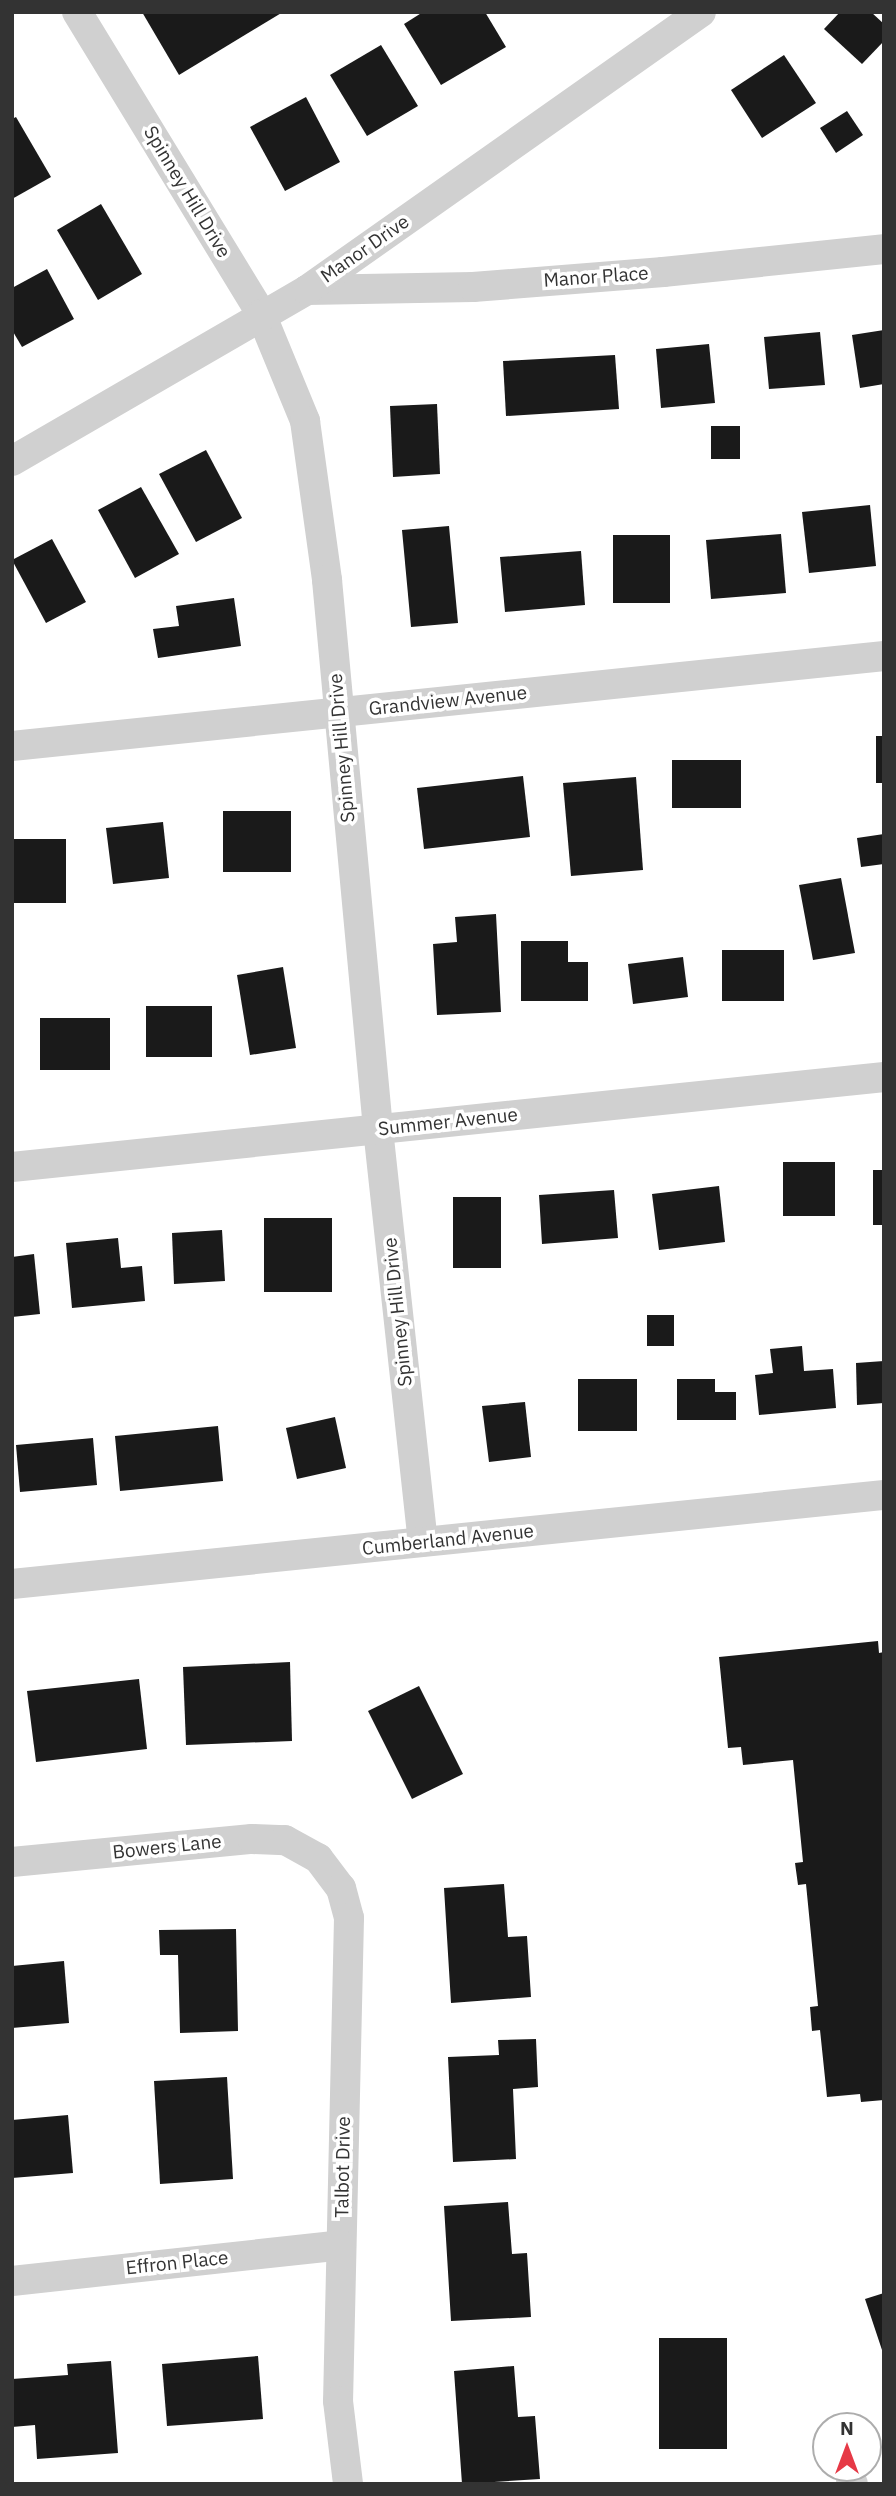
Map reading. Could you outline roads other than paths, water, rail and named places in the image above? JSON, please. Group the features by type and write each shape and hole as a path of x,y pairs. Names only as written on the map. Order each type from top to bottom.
{"street":[{"name":"Spinney Hill Drive","path":"77,12 261,314 305,421 327,580 378,1129 423,1542"},
{"name":"Manor Drive","path":"12,461 261,314 307,290 701,12"},
{"name":"Manor Place","path":"307,290 500,285 663,272 884,248"},
{"name":"Grandview Avenue","path":"12,746 884,656"},
{"name":"Summer Avenue","path":"12,1167 884,1077"},
{"name":"Cumberland Avenue","path":"12,1584 884,1495"},
{"name":"Bowers Lane","path":"12,1862 252,1839 285,1840 318,1858"},
{"name":"Talbot Drive","path":"318,1858 341,1888 349,1918 338,2401 348,2484"},
{"name":"Effron Place","path":"12,2281 341,2245"}]}
